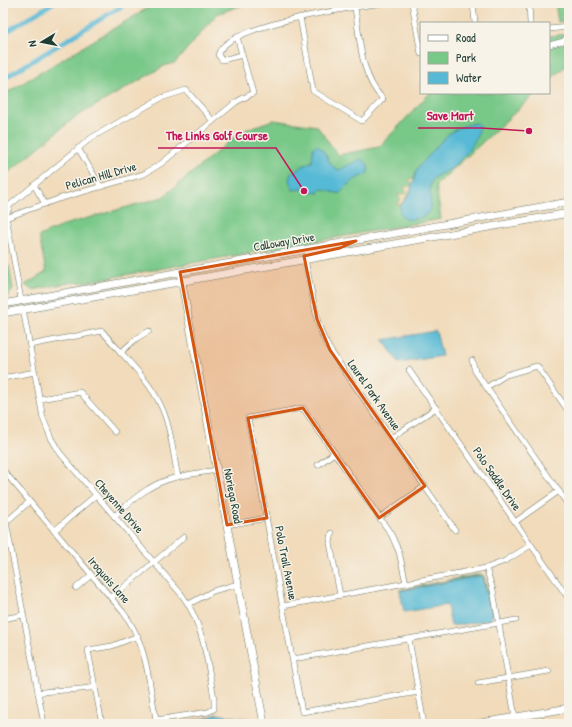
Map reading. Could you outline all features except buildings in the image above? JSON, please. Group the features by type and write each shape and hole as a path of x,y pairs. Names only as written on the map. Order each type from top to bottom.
{"main road":[{"name":"Calloway Drive","path":"3,304 569,202"},
{"name":"Calloway Drive","path":"3,313 569,213"},
{"name":"Noriega Road","path":"180,272 264,724"},
{"path":"23,309 28,304 59,298 74,291"},
{"path":"3,308 15,306 21,300"},
{"path":"475,724 569,708"}],"street":[{"path":"237,37 242,55 222,60 218,55 225,45 237,37 275,23 300,17 382,3"},
{"path":"412,3 420,48"},
{"path":"474,3 475,22"},
{"path":"529,3 530,22"},
{"path":"300,17 313,91 362,121 383,99 374,89 367,76 355,8"},
{"path":"550,29 569,26"},
{"path":"550,45 564,41 569,34"},
{"name":"Pelican Hill Drive","path":"5,218 45,204 136,177 152,170 236,102 253,93 242,55"},
{"path":"21,300 5,218 10,205 91,138 160,98 186,90 212,121"},
{"path":"78,148 101,187"},
{"path":"34,185 45,204"},
{"path":"305,259 307,255 312,253 340,248 356,241"},
{"name":"Laurel Park Avenue","path":"305,259 316,319 323,337 455,530"},
{"name":"Cheyenne Drive","path":"23,309 40,399 47,429 54,445 189,604 201,634 214,698 214,709 208,712 156,722"},
{"path":"120,352 137,338 149,331"},
{"path":"30,345 102,332 151,389 161,405 166,420 178,477"},
{"path":"472,360 475,371 569,506"},
{"path":"487,387 511,373 537,366 567,404 569,412"},
{"name":"Polo Saddle Drive","path":"409,370 569,599"},
{"path":"3,378 35,372"},
{"path":"40,399 80,392 115,432"},
{"name":"Polo Trail Avenue","path":"334,453 303,408 248,418 302,712 418,692"},
{"path":"392,438 436,408"},
{"path":"318,465 334,453 390,534 399,552 406,583"},
{"name":"Iroquois Lane","path":"3,470 129,620 138,636 144,655 156,722"},
{"path":"114,516 148,489 178,477 217,470"},
{"path":"379,518 425,486"},
{"path":"515,522 559,491"},
{"path":"54,531 96,495"},
{"path":"29,502 6,522 44,724"},
{"path":"227,525 267,518"},
{"path":"332,534 330,543 340,595"},
{"path":"111,598 184,537"},
{"path":"283,606 486,568 505,561 531,544"},
{"path":"486,568 499,623 515,717"},
{"path":"76,588 91,575"},
{"path":"189,604 213,590 238,584"},
{"path":"3,619 24,615"},
{"path":"292,659 516,620"},
{"path":"102,724 88,650 112,646 138,636"},
{"path":"409,639 424,724"},
{"path":"478,683 549,670"},
{"path":"38,693 49,691 77,691 95,687"}],"highlighted area":[{"path":"356,241 340,248 304,256 317,319 330,350 425,486 379,518 303,408 248,418 267,518 227,525 180,272"}],"green space":[{"path":"156,3 248,3 217,14 175,63 166,65 74,118 3,177 3,95"},
{"path":"555,3 569,3 569,20 558,22"},
{"path":"569,34 569,63 550,80 550,36"},
{"path":"429,94 535,94 436,185 441,219 85,282 68,283 32,290 25,285 46,272 39,236 67,224 163,197 238,134 250,128 273,120 317,126 338,155 379,147"},
{"path":"3,266 9,266 13,290 8,296 3,297"},
{"path":"480,574 484,576 493,615 483,576 480,575 399,590"}],"sand":[{"path":"411,178 414,179 407,196 400,206 401,204 397,205 397,203 401,200 398,195 407,193 404,187 411,186 412,183 409,181"}],"water":[{"path":"476,123 479,125 479,130 477,137 469,150 454,167 433,179 430,189 431,201 429,212 425,216 418,218 408,220 403,218 400,213 400,207 410,193 417,169 420,165 450,133 456,129"},
{"path":"317,145 323,150 329,162 335,168 339,170 362,159 368,165 368,173 352,181 340,193 320,189 318,193 303,189 293,190 289,180 291,173 312,162 313,148"},
{"path":"436,331 442,356 399,363 383,340"},
{"path":"480,576 482,577 492,616 489,620 451,626 447,605 404,612 400,591"},
{"path":"216,714 254,720 255,724 187,724 187,721 208,718"}],"waterway":[{"path":"3,34 53,3"},
{"path":"3,79 127,3"}],"place":[{"name":"Save Mart","path":"529,131"},
{"name":"The Links Golf Course","path":"304,191"}]}
